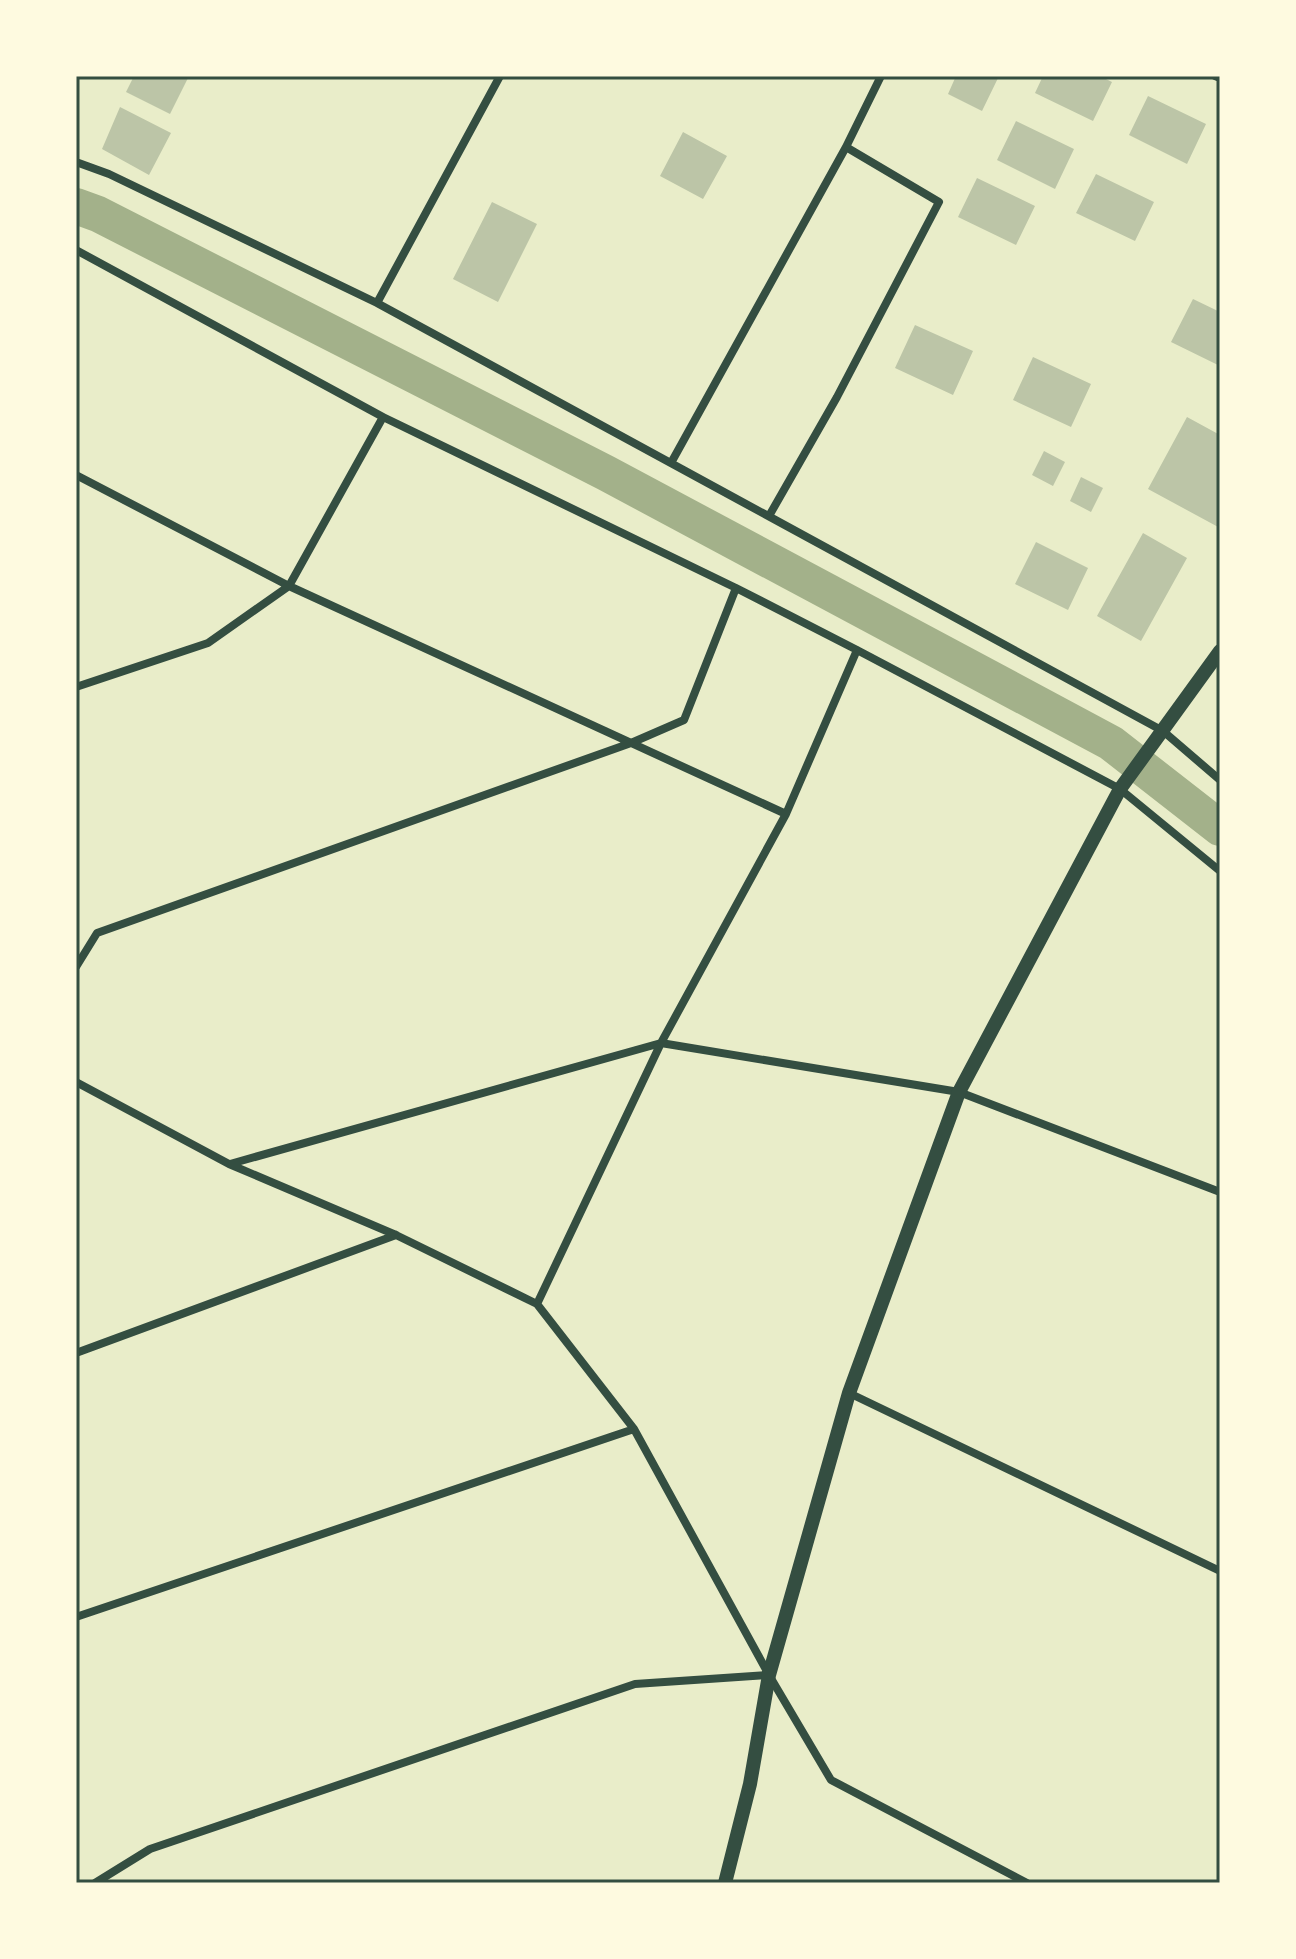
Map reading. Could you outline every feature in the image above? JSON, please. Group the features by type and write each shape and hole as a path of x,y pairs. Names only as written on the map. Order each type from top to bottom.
{"street":[{"path":"377,303 500,76"},
{"path":"671,463 846,147 881,76"},
{"path":"769,516 837,397 939,202 846,147"},
{"path":"76,162 109,174 377,303 1163,731 1220,780"},
{"path":"76,250 383,417 736,588 1120,789 1220,871"},
{"path":"76,687 208,643 289,586 383,417"},
{"path":"76,475 289,586 786,814"},
{"path":"76,967 97,933 631,743 684,720 736,588"},
{"path":"537,1304 661,1043 786,814 857,650"},
{"path":"725,1883 750,1784 769,1675 849,1393 959,1092 1120,789 1220,651"},
{"path":"229,1164 661,1043 959,1092 1220,1192"},
{"path":"76,1082 229,1164 396,1235 537,1304 634,1429 769,1675 831,1780 1027,1883"},
{"path":"76,1353 396,1235"},
{"path":"849,1393 1220,1571"},
{"path":"76,1617 634,1429"},
{"path":"95,1883 150,1849 635,1684 769,1675"}],"building":[{"path":"134,76 189,76 170,114 126,92"},
{"path":"956,76 999,76 982,111 948,94"},
{"path":"1043,76 1100,76 1112,82 1093,121 1035,93"},
{"path":"1148,96 1206,124 1187,164 1129,135"},
{"path":"120,107 171,133 149,175 102,149"},
{"path":"1016,121 1074,149 1055,189 997,160"},
{"path":"683,132 727,156 703,199 660,176"},
{"path":"1096,174 1154,202 1135,241 1076,213"},
{"path":"977,178 1035,206 1016,245 958,217"},
{"path":"492,202 537,224 498,302 453,279"},
{"path":"1193,299 1220,312 1220,366 1171,342"},
{"path":"915,325 973,351 953,395 895,368"},
{"path":"1033,357 1091,384 1071,427 1013,400"},
{"path":"1187,417 1220,435 1220,528 1148,489"},
{"path":"1044,451 1065,462 1053,486 1032,475"},
{"path":"1081,477 1103,488 1091,512 1070,501"},
{"path":"1143,533 1187,558 1141,641 1097,616"},
{"path":"1036,542 1088,568 1068,610 1015,584"}],"waterway":[{"path":"76,206 98,214 606,473 1111,743 1220,828"}]}
